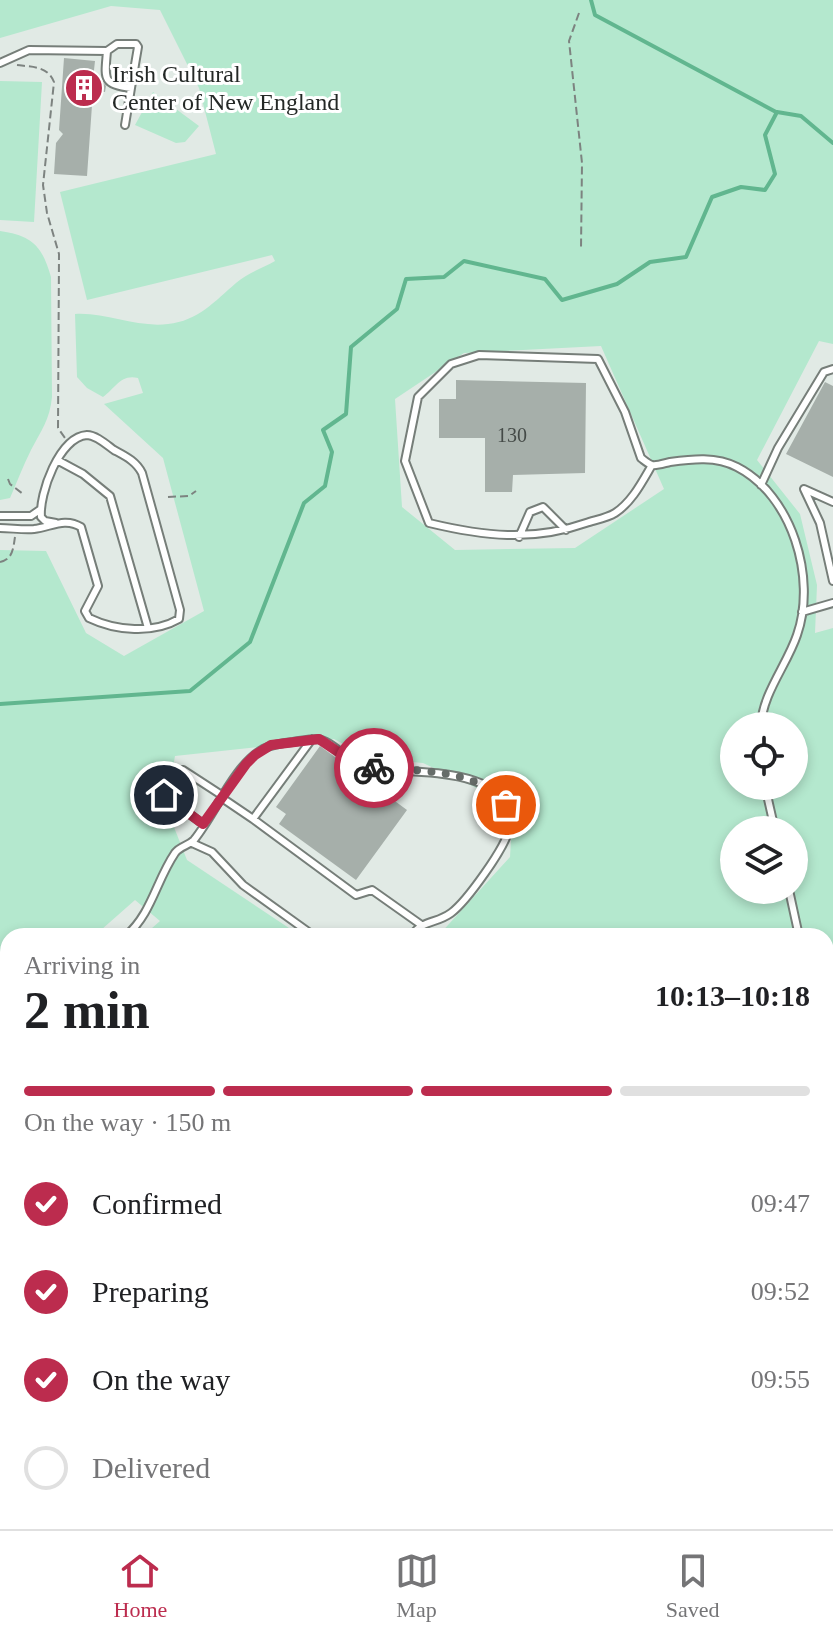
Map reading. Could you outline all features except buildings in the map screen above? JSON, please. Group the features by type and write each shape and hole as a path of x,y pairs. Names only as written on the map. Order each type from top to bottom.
{"lane":[{"path":"0,63 29,50 107,51 117,44 137,45 125,125"},
{"path":"107,51 105,75 109,83 115,87 131,88"},
{"path":"652,465 633,497 614,513 566,530 519,537 476,534 429,523 405,461 418,397 451,364 479,355 598,359 625,412 641,458 652,465 697,458 736,466 773,497 796,544 801,569 802,612 798,633 765,712"},
{"path":"761,485 778,448 824,372 833,369"},
{"path":"91,436 134,462 142,473 181,615 175,622 148,628 114,627 86,615 98,586 85,535 77,524 43,520 41,509 44,487 57,460 72,444 82,437 91,436"},
{"path":"57,460 110,496 148,628"},
{"path":"833,502 804,489 820,523 833,581"},
{"path":"519,537 530,512 543,507 566,530"},
{"path":"0,516 31,516 41,509"},
{"path":"0,528 33,529 56,523"},
{"path":"802,612 833,603"},
{"path":"253,819 312,739"},
{"path":"133,928 146,914 176,851 192,843 246,764 263,749 276,744 312,739 322,740 350,760 367,767 451,775 471,781 497,794 506,805 509,828 499,853 452,912 417,928"},
{"path":"203,824 164,795 162,784 176,771 183,770 356,895 372,890 420,924"},
{"path":"192,843 212,852 243,885 303,928"},
{"path":"792,904 797,928"}],"path":[{"path":"579,13 569,41 582,163 581,248"},
{"path":"12,65 42,69 50,74 54,82 43,185 47,213 59,254 59,431 72,444"},
{"path":"8,479 23,494"},
{"path":"168,497 189,496 196,491"},
{"path":"0,562 12,554 16,532"}],"green space":[{"path":"0,0 833,0 833,344 819,341 757,460 800,514 817,585 815,633 833,628 833,928 445,928 510,857 513,805 423,763 369,758 334,739 175,756 166,807 187,860 289,928 152,928 160,921 135,900 103,928 0,928 0,550 46,551 86,633 124,656 204,611 163,458 104,404 143,393 138,378 122,380 103,397 87,388 77,377 75,314 156,325 179,322 213,303 240,279 275,261 272,255 87,300 60,192 216,154 199,88 160,10 111,6 0,38","holes":["601,346 664,489 575,548 455,550 402,507 395,399 464,353"]},
{"path":"0,81 42,82 34,222 0,220"},
{"path":"153,92 199,126 185,142 176,143 135,125"},
{"path":"0,231 21,236 34,244 44,257 51,277 52,397 47,418 10,498 0,500"}],"waterway":[{"path":"591,0 595,15 776,112"},
{"path":"0,704 190,691 250,642 304,503 325,486 332,452 323,430 346,414 351,347 397,309 406,279 444,277 464,261 545,279 562,300 617,284 650,262 686,257 712,197 741,187 765,190 775,174 765,135 777,112 801,116 833,143"}],"way so far":[{"path":"374,768 451,775 491,789 506,805"}],"place":[{"name":"Irish Cultural Center of New England","path":"84,88"}],"route":[{"path":"164,795 203,824 251,758 276,744 312,739 325,742 361,766 374,768"}]}
